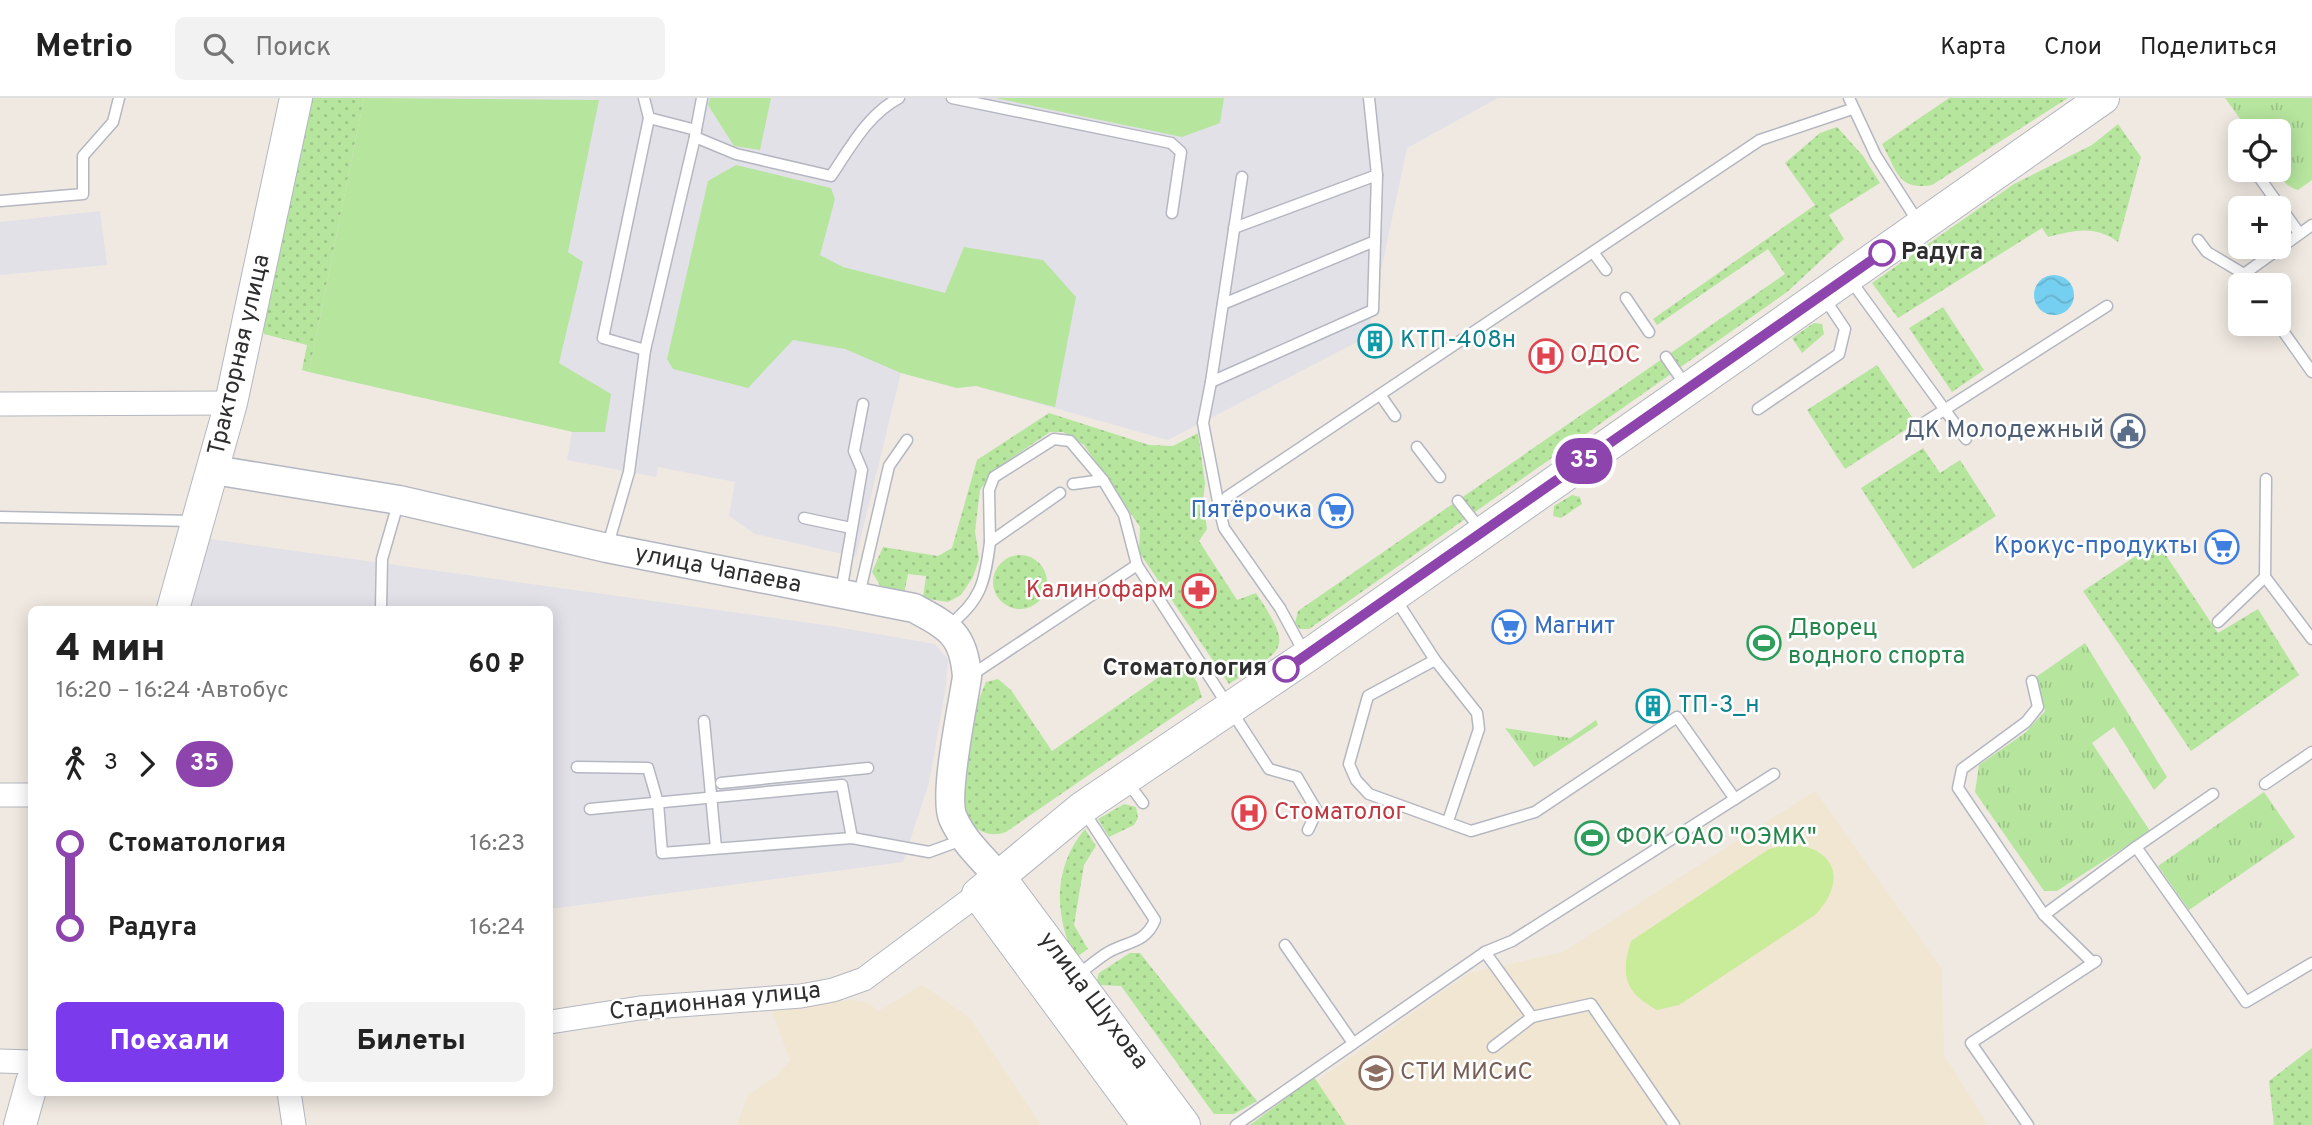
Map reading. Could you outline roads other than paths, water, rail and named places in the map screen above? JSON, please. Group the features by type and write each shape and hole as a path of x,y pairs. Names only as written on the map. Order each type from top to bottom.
{"main road":[{"name":"Тракторная улица","path":"174,606 231,403 296,98"},
{"path":"989,886 1082,807 1134,790 1228,707 1307,656 1834,284 1921,227 2103,98"},
{"name":"улица Шухова","path":"989,886 1076,976 1184,1125"},
{"name":"улица Шухова","path":"989,886 1147,1125"},
{"path":"20,1125 28,1096"}],"street":[{"path":"0,404 231,403"},
{"name":"улица Чапаева","path":"214,470 398,500 607,548 914,608 948,626"},
{"path":"948,626 959,641 966,658 968,677 950,793 951,815 989,886"},
{"path":"0,795 28,795"},
{"name":"Стадионная улица","path":"553,1021 640,1008 801,996 833,990 864,979 989,886"},
{"path":"0,1061 28,1062"},
{"path":"290,1096 294,1125"}],"lane":[{"path":"0,201 83,194 83,156 113,122 119,98"},
{"path":"644,98 649,118 603,338 645,350"},
{"path":"607,548 629,472 645,350 702,98"},
{"path":"649,118 695,133 736,154 831,176 862,130 886,105 899,98"},
{"path":"952,98 1171,143 1181,152 1172,213"},
{"path":"1211,383 1373,310 1377,175 1369,98"},
{"path":"1220,512 1227,497 1760,140 1850,104 1876,156 1921,227"},
{"path":"1234,228 1377,175"},
{"path":"1242,177 1203,423 1224,528 1280,608 1307,656"},
{"path":"2263,182 2300,233"},
{"path":"2245,273 2312,225"},
{"path":"2198,240 2207,252 2242,273"},
{"path":"1223,304 1375,241"},
{"path":"1593,252 1606,270"},
{"path":"1758,409 1839,354 1845,329 1834,284"},
{"path":"1834,284 1945,410 1966,439"},
{"path":"1626,298 1649,332"},
{"path":"1919,426 2107,306"},
{"path":"2286,336 2312,372"},
{"path":"1666,357 1688,388"},
{"path":"1381,396 1395,416"},
{"path":"849,596 851,528 862,470 854,451 863,404"},
{"path":"948,626 968,611 981,589 990,542 989,490 994,477 1054,439 1070,441 1103,480 1124,515 1137,565 1269,769 1297,777 1317,811 1308,831"},
{"path":"849,596 889,466 907,440"},
{"path":"1417,447 1440,477"},
{"path":"2266,479 2265,577 2312,639"},
{"path":"1073,484 1103,480"},
{"path":"990,542 1060,493"},
{"path":"381,606 382,559 398,500"},
{"path":"1458,501 1483,532"},
{"path":"0,517 199,522"},
{"path":"804,518 851,528"},
{"path":"968,677 1137,565"},
{"path":"2218,622 2265,577"},
{"path":"1393,596 1435,660 1477,713 1479,729 1448,821"},
{"path":"1280,608 1291,599"},
{"path":"1435,660 1368,696 1349,764 1356,780 1369,794 1471,831 1535,812 1677,717 1735,799"},
{"path":"2028,1125 1971,1043 2096,961 2044,915 1958,788 1962,769 2026,722 2038,707 2032,681"},
{"path":"704,721 716,848"},
{"path":"2265,784 2312,752"},
{"path":"577,767 648,768 658,803 662,853 852,838 929,852 965,839"},
{"path":"721,783 868,768"},
{"path":"839,771 852,838"},
{"path":"1236,1125 1485,951 1512,941 1774,774"},
{"path":"590,809 842,785"},
{"path":"2044,915 2213,794"},
{"path":"1076,976 1109,952 1142,940 1150,932 1155,920 1082,807"},
{"path":"2136,847 2246,1002 2312,963"},
{"path":"1286,945 1353,1043"},
{"path":"1485,951 1532,1017"},
{"path":"1493,1047 1532,1017 1591,1004 1674,1125"}],"water":[{"path":"2054,275 2068,281 2074,295 2068,309 2054,315 2040,309 2034,295 2040,281"}],"place":[{"name":"Радуга","path":"1882,253"},
{"name":"КТП-408н","path":"1375,341"},
{"name":"ОДОС","path":"1546,356"},
{"name":"ДК Молодежный","path":"2128,431"},
{"name":"Пятёрочка","path":"1336,511"},
{"name":"Крокус-продукты","path":"2222,547"},
{"name":"Калинофарм","path":"1199,591"},
{"name":"Магнит","path":"1509,627"},
{"name":"Дворец водного спорта","path":"1764,643"},
{"name":"Стоматология","path":"1286,669"},
{"name":"ТП-3_н","path":"1653,706"},
{"name":"Стоматолог","path":"1249,813"},
{"name":"ФОК ОАО \"ОЭМК\"","path":"1592,838"},
{"name":"СТИ МИСиС","path":"1376,1073"}]}
